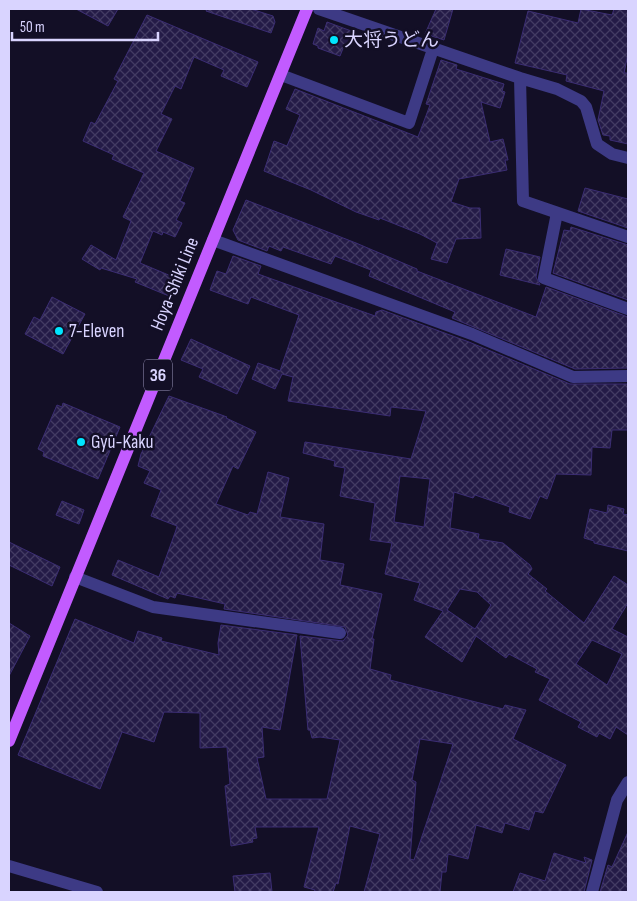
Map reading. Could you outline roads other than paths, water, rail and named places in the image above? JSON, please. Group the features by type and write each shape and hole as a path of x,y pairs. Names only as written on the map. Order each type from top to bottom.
{"main road":[{"name":"Hoya-Shiki Line","path":"9,741 307,9"}],"street":[{"path":"319,9 433,49 557,89 581,101 586,107 597,144 612,154 628,158"},
{"path":"281,75 409,123 433,49"},
{"path":"520,78 522,201 628,237"},
{"path":"557,213 544,278 628,309"},
{"path":"213,240 472,334 573,377 628,376"},
{"path":"75,577 153,607 340,632"},
{"path":"592,892 617,800 628,782"},
{"path":"9,866 98,892"}],"place":[{"name":"大将うどん","path":"334,40"},
{"name":"7-Eleven","path":"59,331"},
{"name":"Gyū-Kaku","path":"81,442"}]}
